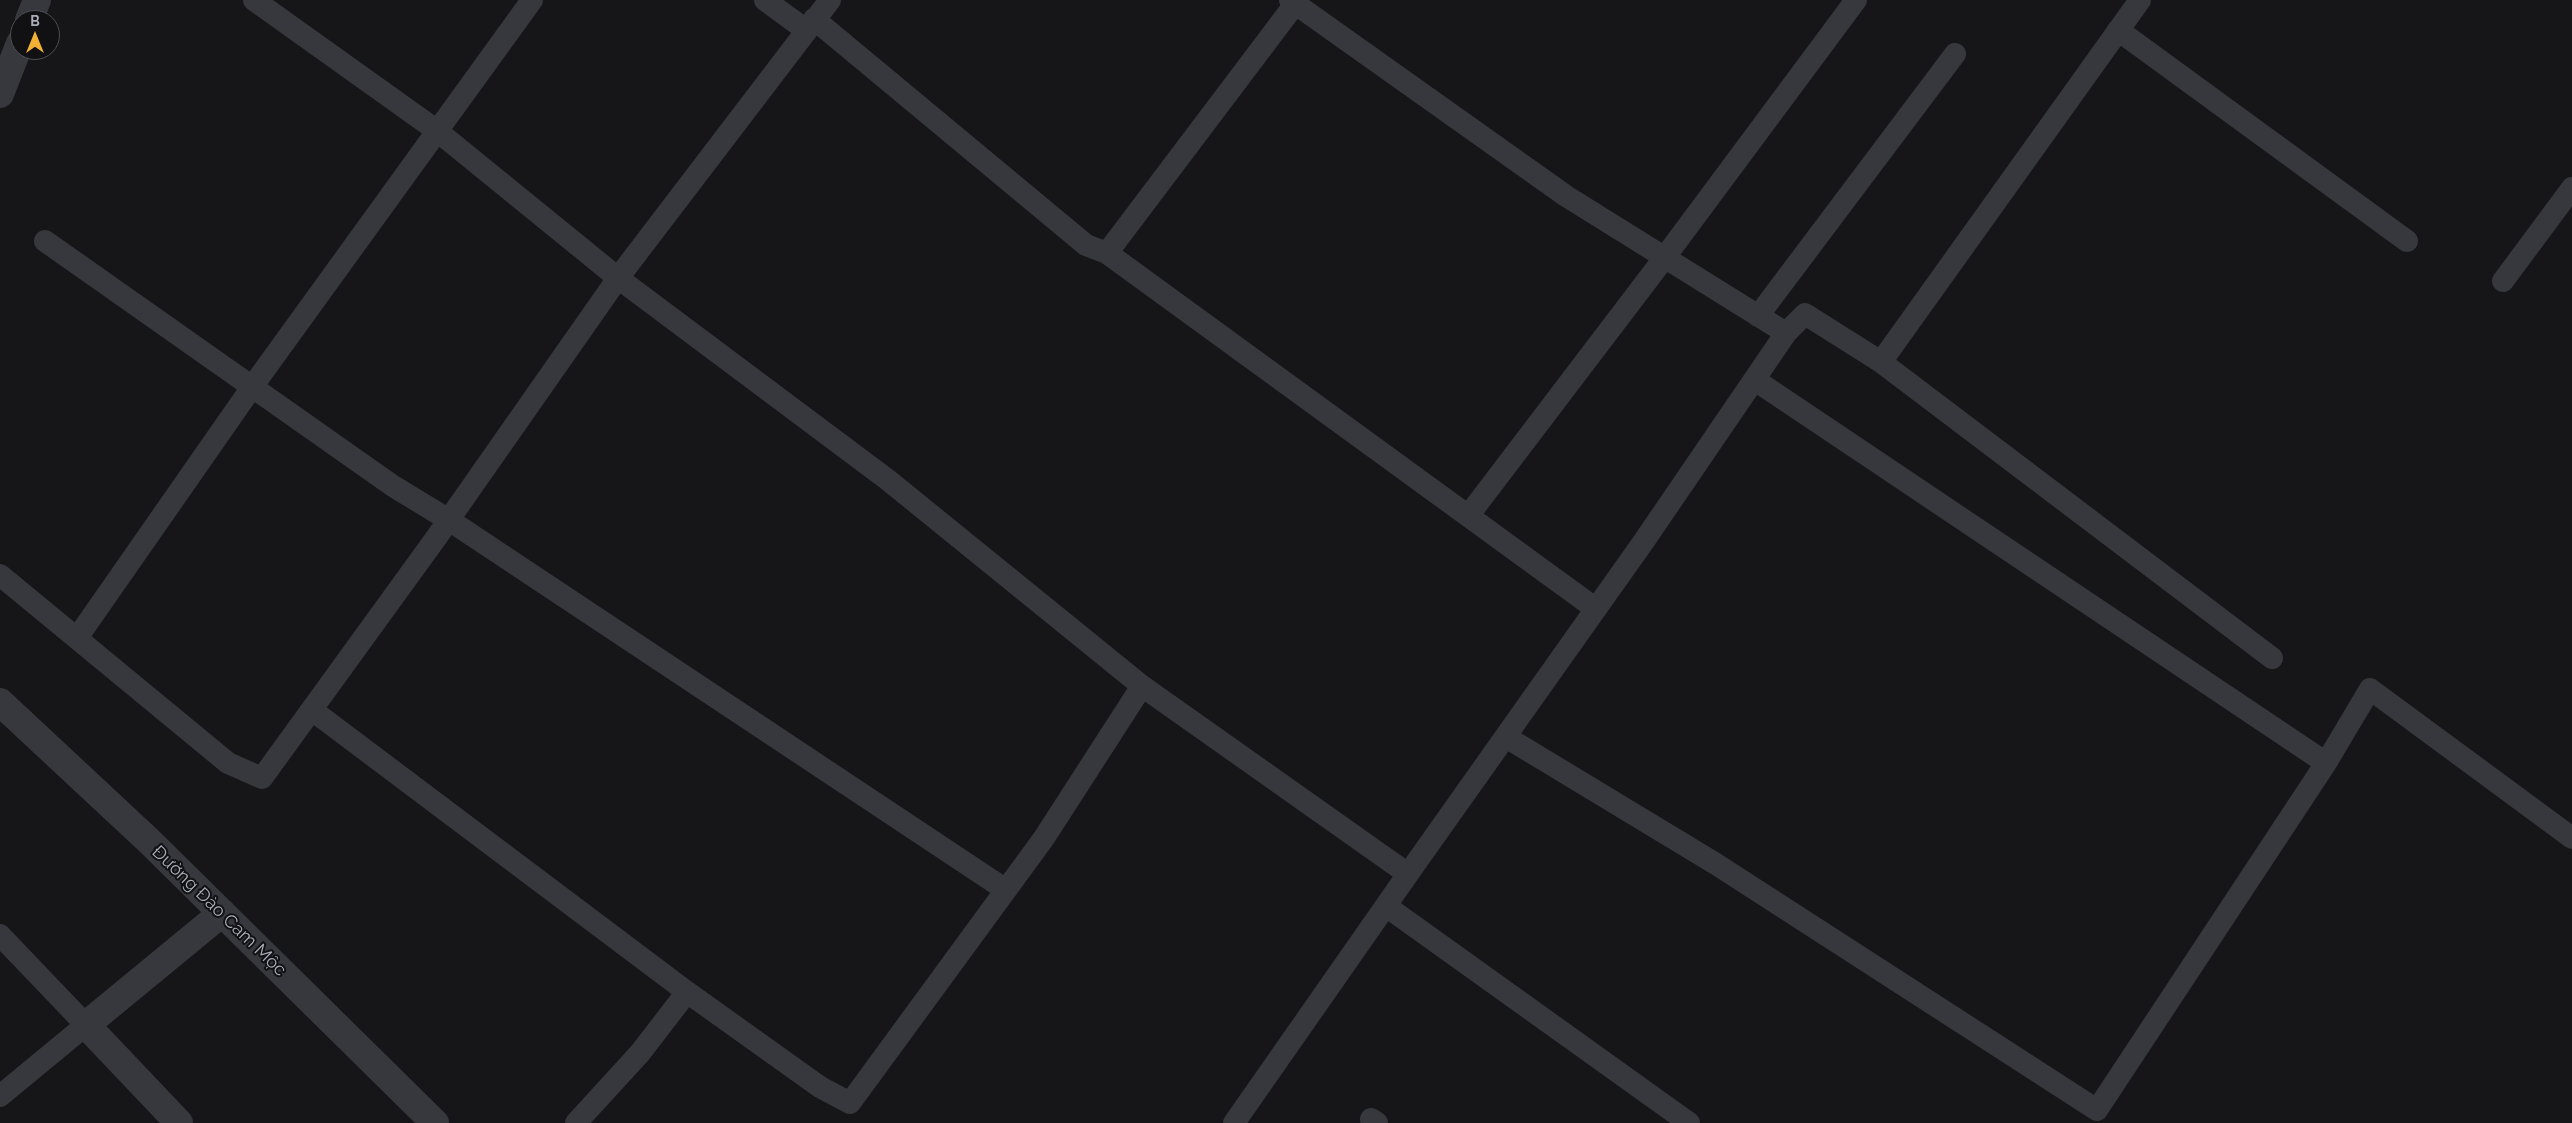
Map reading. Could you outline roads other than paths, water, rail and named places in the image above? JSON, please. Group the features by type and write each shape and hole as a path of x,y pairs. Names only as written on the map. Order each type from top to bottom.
{"street":[{"path":"0,94 13,60"},
{"name":"Đường Đào Cam Mộc","path":"0,702 222,913 435,1123"},
{"path":"179,1123 86,1025 222,913"}],"lane":[{"path":"254,0 436,130 618,278 888,480 1142,686 1408,874"},
{"path":"77,638 252,387 436,130 532,0"},
{"path":"765,0 810,25 1086,245 1106,253 1596,609"},
{"path":"0,575 228,763 262,778 448,520 618,278 830,0"},
{"path":"1468,516 1665,257 1856,0"},
{"path":"1880,362 2140,0"},
{"path":"1106,253 1292,2 1566,196 1786,333"},
{"path":"2118,30 2407,241"},
{"path":"1758,316 1956,54"},
{"path":"2503,281 2572,188"},
{"path":"45,241 393,486 448,520 1006,890"},
{"path":"1234,1123 1596,609 1786,333 1805,314 1880,362 2272,658"},
{"path":"1755,380 2326,763"},
{"path":"312,710 686,992 820,1087 850,1103 1044,838 1142,686"},
{"path":"1506,737 1716,864 2100,1116 2326,763 2370,689 2572,838"},
{"path":"1386,906 1689,1123"},
{"path":"0,935 86,1025 0,1096"},
{"path":"576,1123 640,1052 686,992"}]}
